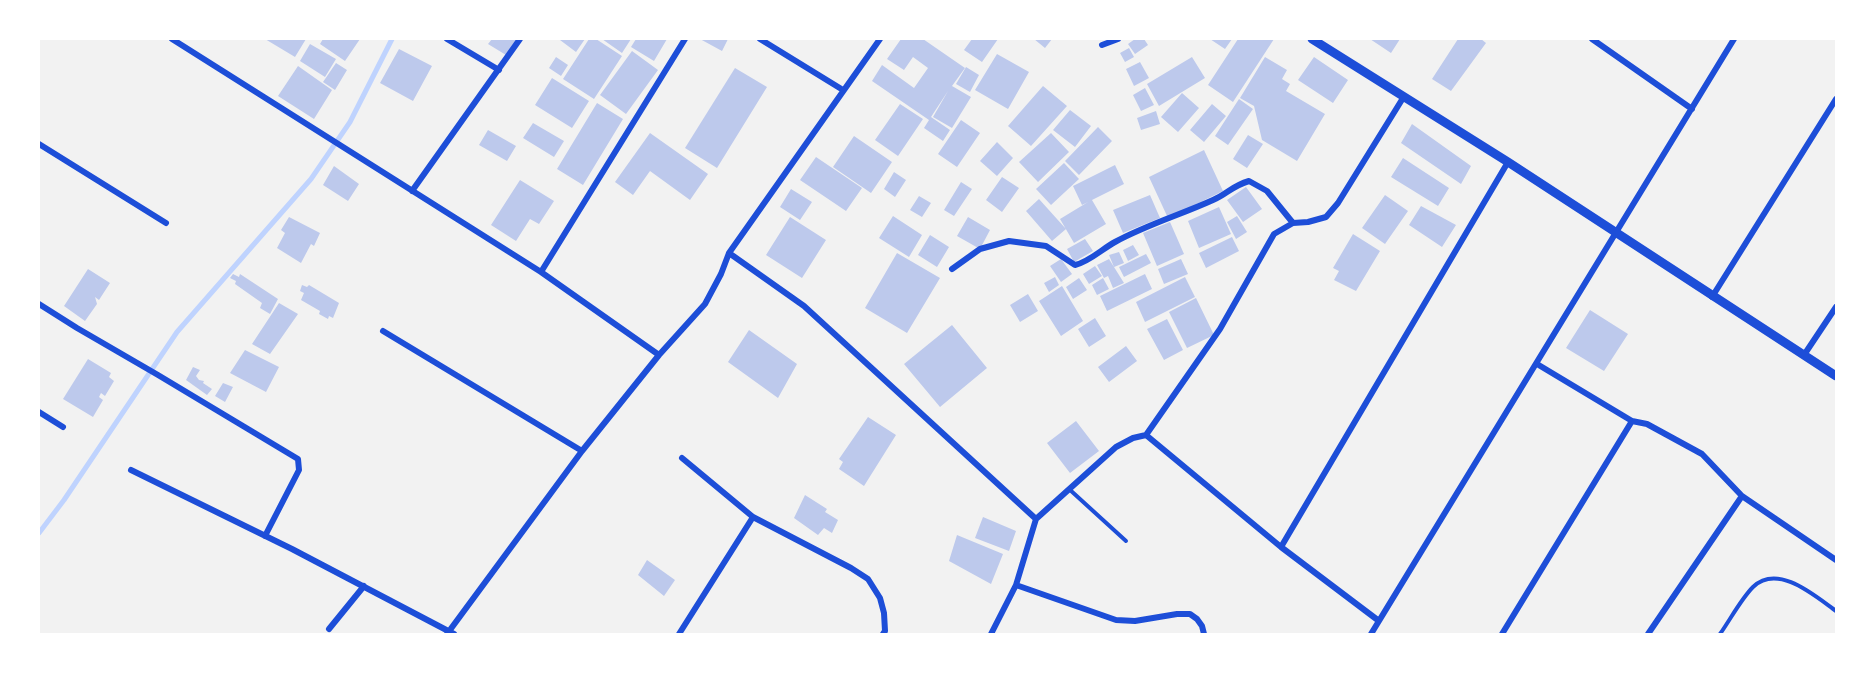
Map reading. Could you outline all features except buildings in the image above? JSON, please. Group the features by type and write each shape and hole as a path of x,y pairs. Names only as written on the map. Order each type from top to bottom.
{"street":[{"path":"172,39 541,272 659,355"},
{"path":"447,39 499,70"},
{"path":"412,191 520,39"},
{"path":"541,272 685,39"},
{"path":"760,39 843,90"},
{"path":"131,470 364,586 450,633 582,451 659,355 705,304 729,253 880,39"},
{"path":"1102,45 1118,39"},
{"path":"1312,39 1508,162 1836,376"},
{"path":"1592,39 1692,109"},
{"path":"1371,634 1734,39"},
{"path":"991,634 1016,585 1036,519 1116,447 1133,438 1146,435 1220,329 1274,234 1293,223 1308,222 1326,216 1338,203 1403,98"},
{"path":"1712,297 1836,99"},
{"path":"39,144 166,223"},
{"path":"1281,547 1508,162"},
{"path":"952,268 980,249 1010,241 1046,246 1075,265 1083,263 1147,226 1182,214 1217,198 1236,184 1249,181 1267,191 1293,223"},
{"path":"729,253 804,306 1036,519"},
{"path":"39,304 298,459 299,470 265,536"},
{"path":"1804,355 1836,307"},
{"path":"383,331 582,451"},
{"path":"1537,364 1632,421 1647,424 1702,454 1742,496 1836,560"},
{"path":"39,412 63,427"},
{"path":"1502,634 1632,421"},
{"path":"1146,435 1281,547 1379,621"},
{"path":"682,458 753,517 868,579 880,598 884,633 893,634"},
{"path":"1648,634 1742,496"},
{"path":"679,634 753,517"},
{"path":"1016,585 1116,620 1135,621 1190,614 1197,619 1204,634"},
{"path":"329,629 364,586"}],"lane":[{"path":"1068,488 1126,541"},
{"path":"1720,634 1753,586 1768,579 1790,581 1836,611"}],"waterway":[{"path":"39,533 64,500 177,332 311,179 350,122 392,39"}]}
